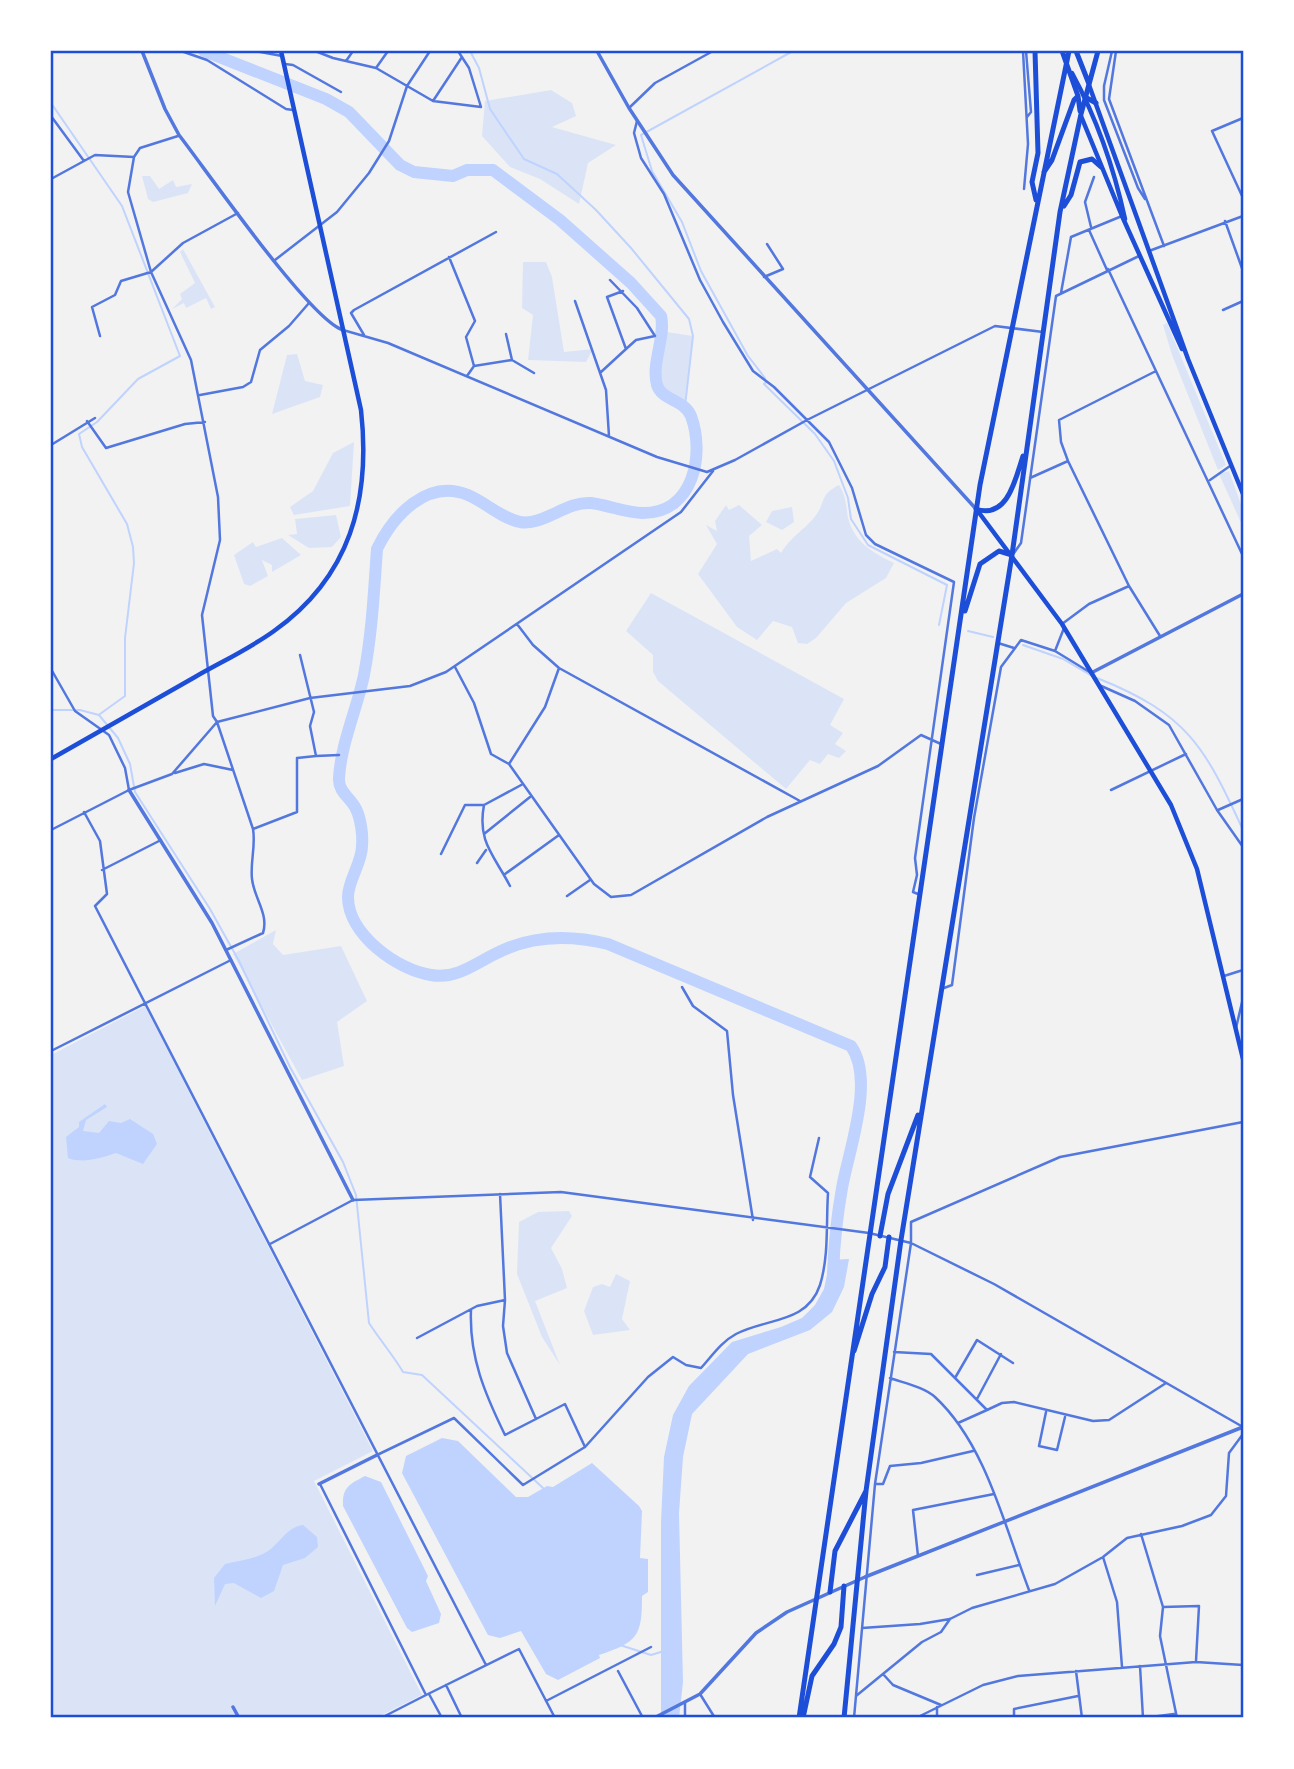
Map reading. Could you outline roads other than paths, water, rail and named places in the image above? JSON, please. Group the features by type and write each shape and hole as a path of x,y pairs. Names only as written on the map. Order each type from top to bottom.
{"highway":[{"path":"1035,51 1038,153 1032,182 1036,203"},
{"path":"1062,51 1082,97 1096,103"},
{"path":"801,1718 918,894 961,624 976,509 1041,176 1069,51"},
{"path":"844,1718 862,1578 866,1491 901,1240 1012,555 1060,212 1081,114 1082,97 1089,84 1098,51"},
{"path":"1066,62 1078,52 1089,84"},
{"path":"1041,176 1052,160 1074,100 1082,97"},
{"path":"1060,212 1071,195 1080,162 1092,159 1101,167"},
{"path":"976,509 991,509 1006,499 1014,486 1028,439"},
{"path":"961,624 981,564 999,551 1012,555"},
{"path":"880,1236 888,1194 923,1102"},
{"path":"851,1357 859,1342 872,1294 885,1267 889,1237"},
{"path":"830,1592 835,1551 866,1491"},
{"path":"801,1718 812,1676 834,1644 841,1627 844,1586"}],"main road":[{"path":"51,759 274,631 303,606 333,569 355,524 362,499 365,446 361,410 281,54"},
{"path":"1089,84 1188,359 1243,494"},
{"path":"1082,97 1116,177 1128,230"},
{"path":"1081,114 1128,230 1188,359"},
{"path":"976,509 1063,626 1171,805 1190,846 1243,1059"}],"street":[{"path":"142,51 165,109 179,135 309,303 331,327 364,335 690,469 713,471 807,420 995,326 1044,332"},
{"path":"181,51 207,60 285,109 293,107"},
{"path":"255,51 281,54"},
{"path":"316,51 376,68 433,102 481,107 469,68 458,51"},
{"path":"346,61 353,51"},
{"path":"376,68 388,51"},
{"path":"275,260 337,212 378,159 389,141 407,86 430,51"},
{"path":"597,51 629,108 673,175 976,509"},
{"path":"629,108 655,83 713,51"},
{"path":"1024,51 1027,117 1024,190"},
{"path":"1114,51 1104,86 1104,100 1164,246"},
{"path":"433,102 463,57"},
{"path":"284,67 293,65 341,92"},
{"path":"51,116 84,161"},
{"path":"1243,118 1212,131 1243,198"},
{"path":"637,121 634,133 641,158 664,194 700,280 753,371 774,387 829,442 841,462 866,535 875,544 954,582 915,859 917,875 913,892 918,894"},
{"path":"179,135 140,148 134,157 128,192 150,272 191,360 200,394 218,497 220,540 202,615 212,716 217,722 253,829 256,843 252,879 266,923 263,933 226,950"},
{"path":"51,179 95,155 134,157"},
{"path":"1094,177 1084,202 1090,229 1107,270 1210,480 1243,556"},
{"path":"100,336 92,307 116,295 121,281 150,272 183,243 238,213"},
{"path":"1061,293 1071,237 1122,216"},
{"path":"1149,251 1243,216"},
{"path":"1226,221 1243,271"},
{"path":"364,335 351,313 496,232"},
{"path":"764,277 783,269 767,244"},
{"path":"1012,555 1021,543 1056,296 1139,255"},
{"path":"449,257 475,321 466,337 474,366"},
{"path":"601,372 636,341 655,337 652,328 610,279"},
{"path":"623,291 607,297 626,349"},
{"path":"575,301 606,390 609,436"},
{"path":"1223,310 1243,301"},
{"path":"200,394 243,387 251,383 260,350 289,326 309,303"},
{"path":"506,334 512,360"},
{"path":"467,376 474,366 512,360 534,373"},
{"path":"1156,371 1059,419 1061,442 1068,461 1129,586 1161,638"},
{"path":"51,445 95,418"},
{"path":"87,421 106,448 185,424 205,422"},
{"path":"1030,478 1068,461"},
{"path":"1210,480 1231,466"},
{"path":"172,774 217,722 310,698 410,686 455,667 681,512 713,471"},
{"path":"1055,651 1063,626 1088,604 1129,586"},
{"path":"943,988 952,985 974,818 1001,667 1021,640 1055,651 1091,673 1243,594"},
{"path":"517,624 533,645 559,668 801,802"},
{"path":"998,643 1015,649"},
{"path":"300,655 314,712 310,726 316,756"},
{"path":"455,667 474,703 491,754 509,764 590,880 602,893 611,897 631,895 767,817 878,766 921,735 940,744"},
{"path":"509,764 545,707 559,668"},
{"path":"51,670 75,711 104,729 125,768 130,790 226,950 353,1200"},
{"path":"1098,685 1135,701 1169,725 1217,810 1243,847"},
{"path":"1111,790 1185,754"},
{"path":"253,829 297,812 298,758 339,755"},
{"path":"51,830 130,790 172,774 204,764 233,770"},
{"path":"441,854 465,804 484,805 523,784"},
{"path":"484,834 531,796"},
{"path":"1217,810 1243,799"},
{"path":"484,805 486,849 510,886"},
{"path":"84,812 100,841 107,894 95,906 486,1665"},
{"path":"504,875 559,835"},
{"path":"103,870 161,840"},
{"path":"477,863 486,849"},
{"path":"567,896 590,880"},
{"path":"51,1051 231,961"},
{"path":"1224,976 1243,970"},
{"path":"682,987 693,1006 727,1031 733,1095 753,1220"},
{"path":"1236,1028 1239,1026 1243,998"},
{"path":"853,1718 862,1628 862,1578 911,1243 911,1222 1060,1157 1243,1122"},
{"path":"442,1718 319,1484 454,1418 523,1485 585,1447 648,1377 673,1357 686,1365 701,1368 724,1341 738,1333 792,1317 805,1308 821,1283 829,1228 828,1193 810,1177 819,1138"},
{"path":"270,1244 353,1200 500,1194 575,1193 753,1220 869,1233 911,1243 1010,1293 1243,1427"},
{"path":"500,1194 505,1300 503,1326 507,1353 536,1419"},
{"path":"417,1338 471,1310 493,1301 505,1300"},
{"path":"471,1310 470,1331 481,1386 505,1435 565,1404 585,1447"},
{"path":"955,1378 977,1340 1013,1363"},
{"path":"894,1352 931,1354 987,1410"},
{"path":"977,1399 1001,1353"},
{"path":"890,1378 933,1395 958,1423 1006,1522 1029,1590"},
{"path":"958,1423 1002,1403 1014,1402 1066,1416 1109,1420 1166,1383"},
{"path":"1046,1412 1039,1446 1057,1450 1066,1416"},
{"path":"654,1718 700,1694 762,1628 830,1592 1243,1427"},
{"path":"862,1628 950,1619 972,1608 1055,1584 1103,1557 1117,1544 1141,1534 1182,1526 1211,1515 1226,1496 1229,1452 1243,1434"},
{"path":"875,1484 883,1484 890,1466 922,1463 973,1451"},
{"path":"918,1556 913,1510 994,1494"},
{"path":"1140,1666 1143,1718 1176,1716 1160,1636 1163,1606 1141,1534"},
{"path":"1103,1557 1117,1602 1122,1667"},
{"path":"977,1575 1020,1565"},
{"path":"1163,1606 1199,1606 1196,1662"},
{"path":"855,1697 922,1642 941,1632 950,1619"},
{"path":"546,1701 651,1647"},
{"path":"381,1718 519,1649 555,1718"},
{"path":"916,1718 983,1685 1009,1678 1196,1662 1243,1665"},
{"path":"618,1671 642,1718"},
{"path":"1076,1671 1082,1718"},
{"path":"883,1674 893,1685 939,1706"},
{"path":"446,1685 461,1716"},
{"path":"700,1694 715,1718"},
{"path":"1014,1718 1014,1709 1078,1696"},
{"path":"685,1703 685,1718"},
{"path":"937,1718 939,1706"},
{"path":"233,1707 239,1718"}],"water":[{"path":"105,1104 107,1107 86,1120 83,1131 99,1133 109,1121 121,1123 130,1119 153,1134 157,1144 143,1164 116,1153 86,1160 68,1158 66,1137 79,1127 79,1122"},
{"path":"849,1259 844,1287 832,1312 810,1330 748,1354 692,1414 683,1457 679,1513 683,1682 679,1718 661,1718 661,1522 664,1457 673,1415 689,1386 732,1342 802,1318 815,1305 824,1289 830,1260"},
{"path":"442,1438 458,1441 516,1497 528,1497 547,1486 553,1487 592,1463 639,1506 642,1511 640,1558 648,1559 648,1592 642,1596 639,1629 630,1641 599,1655 600,1658 558,1680 546,1674 521,1631 500,1638 488,1635 402,1473 406,1456"},
{"path":"365,1476 381,1482 428,1576 426,1581 441,1614 439,1623 412,1632 407,1628 343,1506 348,1487"},
{"path":"303,1525 317,1537 318,1547 305,1558 283,1565 274,1591 261,1598 234,1583 225,1584 215,1606 214,1578 225,1564 263,1554 292,1529"}],"waterway":[{"path":"204,51 326,99 349,112 400,165 414,172 453,176 467,170 493,170 560,220 631,283 661,316 657,385 663,394 688,410 697,447 691,479 674,503 660,510 643,513 582,503 538,520 520,522 468,495 453,491 439,492 425,496 402,513 377,549 367,659 339,778 345,795 358,813 362,833 361,852 348,897 350,911 365,937 377,948 418,972 440,976 458,973 512,946 526,942 553,938 594,941 608,944 851,1046 858,1060 861,1096 840,1199 833,1274"},
{"path":"470,51 479,68 490,109 524,159 557,174 596,210 689,319 693,336 685,406"},
{"path":"765,378 748,356 701,271 682,222 652,171 641,135 793,51"},
{"path":"51,103 122,206 180,356 138,379 97,422 79,434 82,447 127,524 133,547 134,563 125,638 125,696 100,714"},
{"path":"766,382 764,384 815,434 834,461 848,498 851,519 868,545 947,585 939,625"},
{"path":"968,631 993,637"},
{"path":"1023,645 1063,659 1092,676"},
{"path":"1097,678 1152,705 1189,736 1216,775 1243,830"},
{"path":"51,710 80,710 99,715 118,738 130,764 135,792 210,909 239,961 290,1067 343,1162 356,1195 369,1323 403,1372 422,1375 543,1488"},
{"path":"620,1645 651,1655 664,1651"}]}
